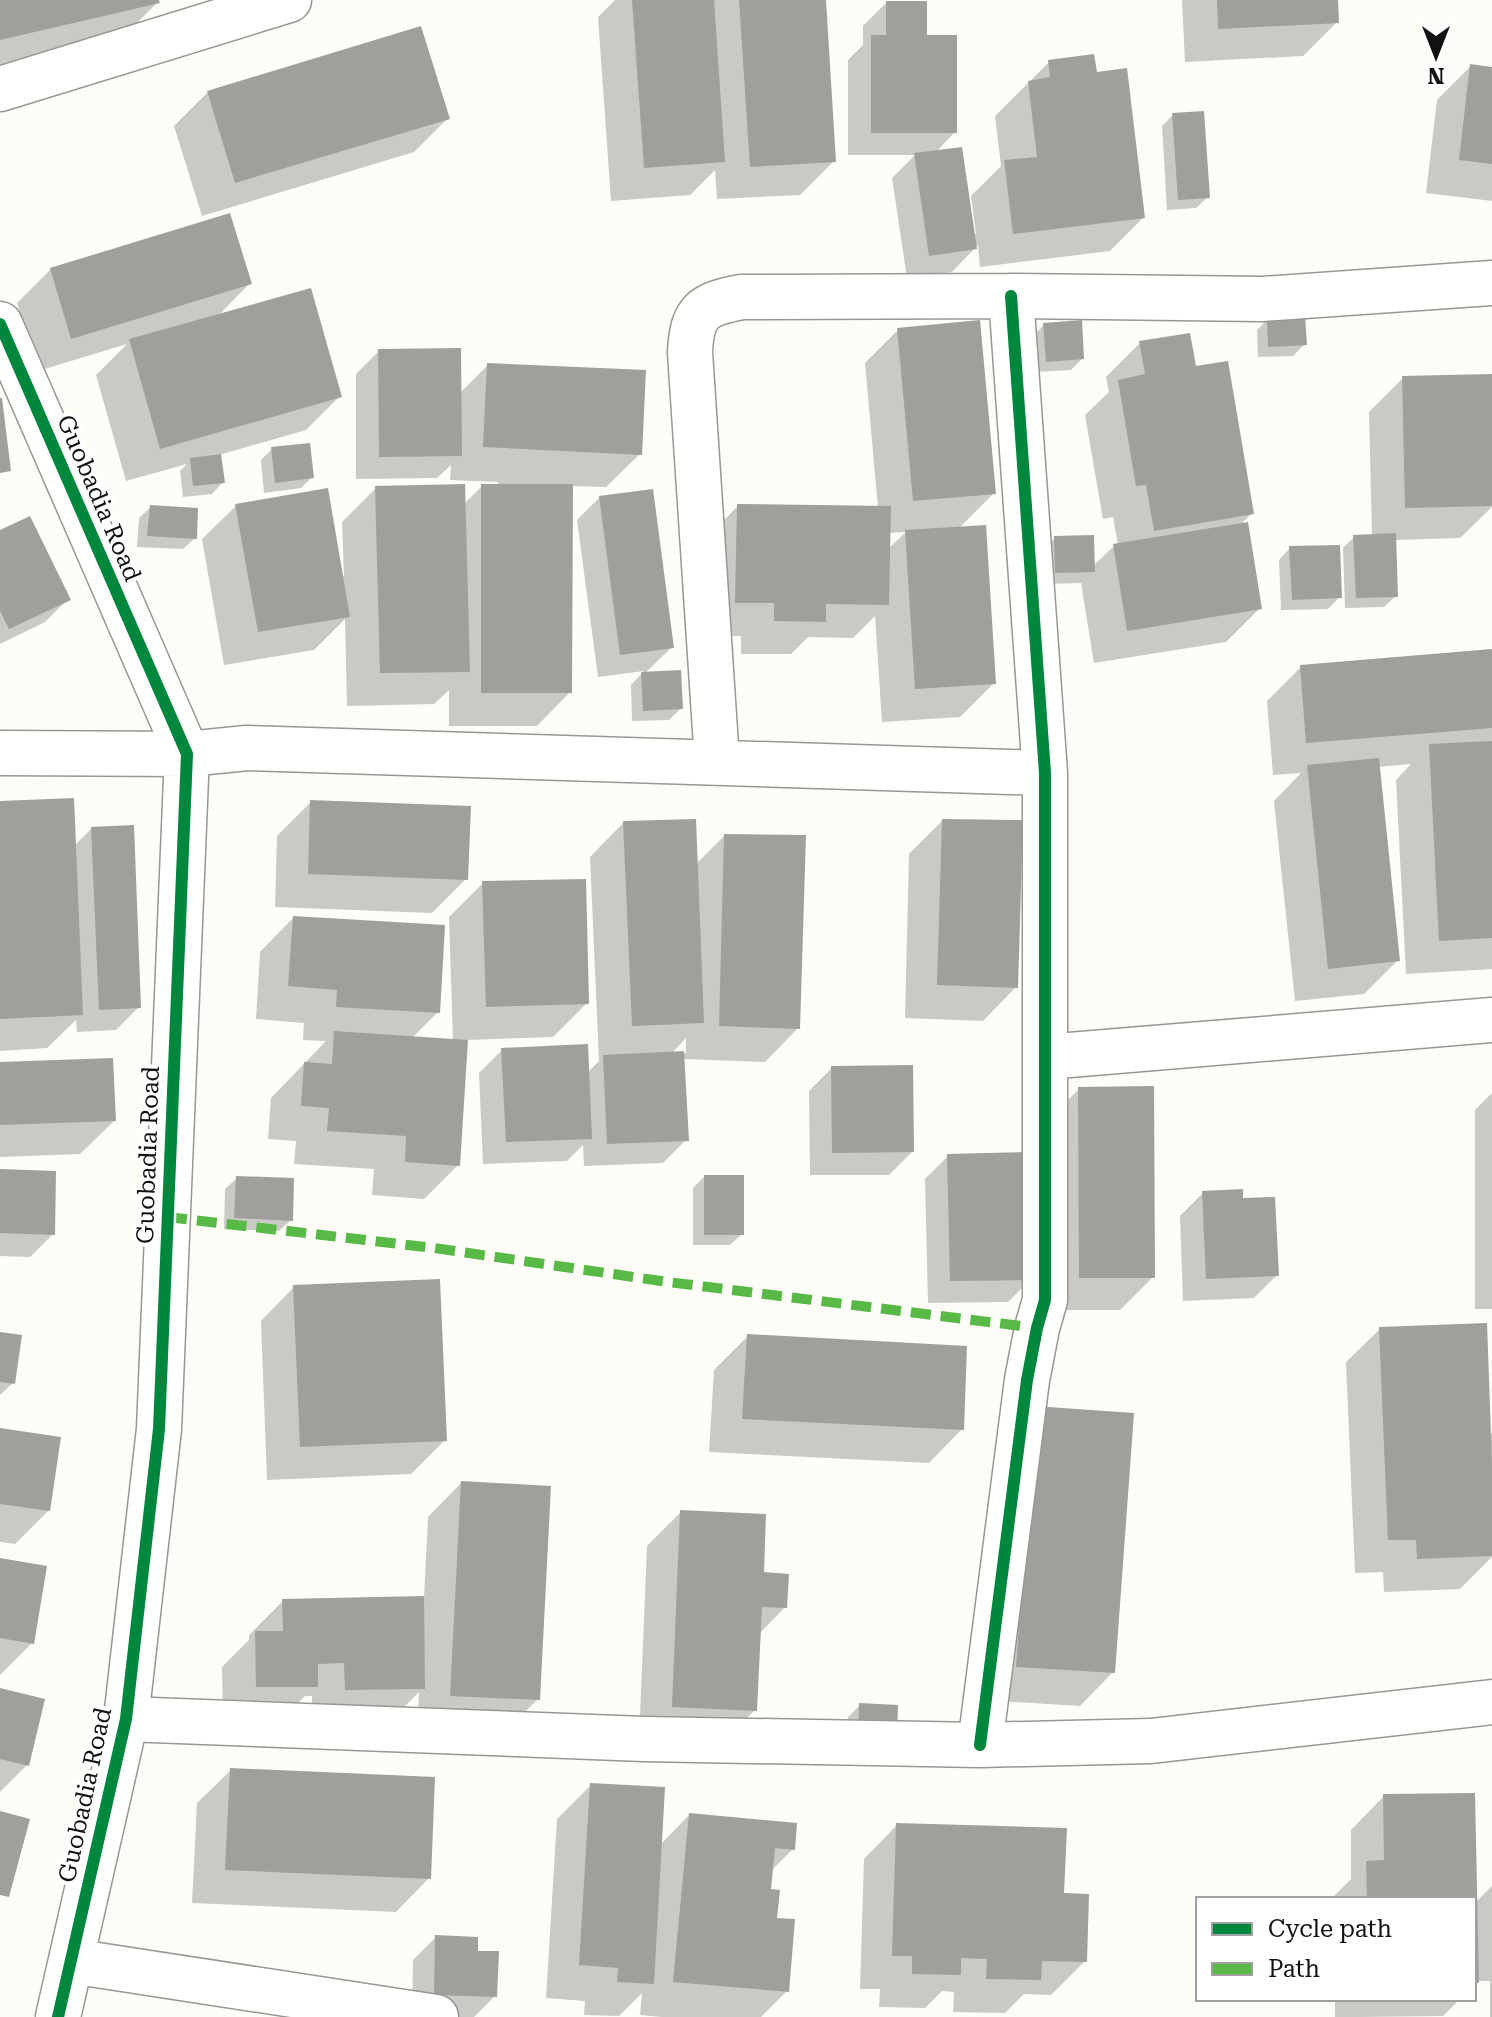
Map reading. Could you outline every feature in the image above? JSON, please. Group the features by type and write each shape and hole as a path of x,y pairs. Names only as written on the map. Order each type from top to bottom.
{"street":[{"path":"0,89 289,0"},
{"path":"717,761 690,352 691,329 707,307 718,301 742,297 1262,299 1492,283"},
{"path":"980,1745 1027,1380 1045,1300 1045,773 1011,296"},
{"name":"Guobadia Road","path":"0,324 187,754 159,1429 126,1719 58,2017"},
{"path":"0,753 187,754 247,748 1045,773"},
{"path":"1045,1057 1492,1020"},
{"path":"126,1719 644,1739 980,1745 1151,1741 1492,1702"},
{"path":"71,1961 436,2017"}],"building":[{"path":"0,0 159,0 160,3 0,40"},
{"path":"632,0 714,0 725,162 644,168"},
{"path":"739,0 826,0 836,162 750,167"},
{"path":"1217,0 1338,0 1339,23 1218,29"},
{"path":"886,1 927,1 927,35 957,35 957,133 871,133 871,35 886,35"},
{"path":"421,26 450,119 235,183 207,91"},
{"path":"1094,54 1097,72 1127,68 1145,218 1013,234 1004,160 1037,157 1028,81 1050,77 1048,60"},
{"path":"1470,64 1492,67 1492,164 1459,160"},
{"path":"1204,111 1210,198 1178,200 1172,113"},
{"path":"962,147 977,249 929,256 914,153"},
{"path":"230,213 252,284 71,339 50,268"},
{"path":"311,288 342,397 160,449 129,339"},
{"path":"1305,315 1307,345 1268,347 1267,317"},
{"path":"980,320 996,494 913,501 897,328"},
{"path":"1082,320 1084,359 1046,362 1043,323"},
{"path":"1190,333 1196,366 1228,361 1254,514 1154,531 1146,485 1136,486 1118,380 1145,374 1139,341"},
{"path":"461,348 462,456 379,457 378,349"},
{"path":"487,363 646,370 642,455 483,447"},
{"path":"1492,374 1492,506 1405,508 1402,376"},
{"path":"0,398 11,471 0,473"},
{"path":"310,443 314,478 275,483 271,447"},
{"path":"221,454 225,483 193,486 190,458"},
{"path":"465,484 470,672 380,673 375,486"},
{"path":"481,484 573,484 572,693 481,693"},
{"path":"328,488 350,617 258,632 235,504"},
{"path":"653,489 674,648 620,655 599,496"},
{"path":"737,504 891,506 889,605 826,604 826,622 774,621 774,603 735,603"},
{"path":"150,505 198,508 197,539 147,536"},
{"path":"30,516 71,600 9,629 0,611 0,530"},
{"path":"1248,522 1262,609 1127,631 1113,544"},
{"path":"986,525 996,684 915,689 905,530"},
{"path":"1396,533 1398,597 1356,598 1353,535"},
{"path":"1094,535 1095,572 1055,573 1054,536"},
{"path":"1340,545 1342,598 1292,600 1289,546"},
{"path":"1492,649 1492,728 1306,743 1300,665"},
{"path":"681,670 683,709 643,711 641,672"},
{"path":"1492,741 1492,938 1439,941 1429,744"},
{"path":"1379,758 1400,961 1328,969 1307,765"},
{"path":"74,798 83,1015 0,1019 0,801"},
{"path":"310,800 471,806 468,880 308,874"},
{"path":"696,819 704,1023 632,1026 623,821"},
{"path":"942,819 1023,820 1018,988 937,985"},
{"path":"134,825 141,1008 99,1010 91,827"},
{"path":"724,834 806,835 800,1029 719,1026"},
{"path":"586,879 589,1004 486,1007 482,881"},
{"path":"293,916 445,925 440,1013 336,1007 337,990 288,986"},
{"path":"334,1031 468,1040 460,1166 405,1162 406,1136 327,1131 329,1108 301,1106 304,1062 332,1064"},
{"path":"588,1044 592,1139 506,1142 501,1048"},
{"path":"684,1051 689,1141 607,1144 603,1055"},
{"path":"113,1058 116,1121 0,1125 0,1062"},
{"path":"913,1065 914,1152 832,1153 831,1066"},
{"path":"1154,1086 1155,1278 1079,1278 1078,1087"},
{"path":"1030,1152 1033,1280 950,1281 947,1154"},
{"path":"0,1169 56,1171 55,1235 0,1233"},
{"path":"704,1175 744,1175 744,1235 704,1235"},
{"path":"236,1176 294,1178 293,1221 234,1218"},
{"path":"1243,1189 1243,1198 1275,1197 1279,1276 1206,1279 1202,1191"},
{"path":"440,1279 447,1441 300,1447 293,1285"},
{"path":"1487,1323 1492,1556 1417,1559 1416,1540 1388,1540 1379,1327"},
{"path":"0,1332 22,1335 15,1384 0,1382"},
{"path":"747,1334 967,1346 964,1430 742,1419"},
{"path":"1034,1406 1134,1413 1115,1673 1016,1667"},
{"path":"0,1428 61,1437 50,1511 0,1504"},
{"path":"461,1481 551,1486 540,1700 450,1696"},
{"path":"680,1510 766,1514 764,1572 789,1574 787,1608 762,1607 757,1711 672,1707"},
{"path":"0,1558 47,1566 34,1644 0,1638"},
{"path":"424,1596 425,1689 345,1690 344,1663 318,1664 318,1687 256,1687 255,1631 283,1631 282,1599"},
{"path":"0,1688 45,1699 29,1766 0,1759"},
{"path":"859,1703 898,1705 897,1735 858,1733"},
{"path":"230,1768 435,1777 431,1879 225,1870"},
{"path":"590,1783 665,1787 654,1984 617,1982 618,1968 579,1965"},
{"path":"1475,1793 1479,1983 1476,1983 1476,1897 1367,1897 1366,1861 1384,1860 1383,1794"},
{"path":"0,1811 30,1819 9,1897 0,1895"},
{"path":"689,1813 797,1823 795,1850 775,1848 771,1889 780,1890 777,1918 795,1919 789,1992 673,1982"},
{"path":"896,1823 1067,1828 1064,1893 1089,1894 1087,1962 1042,1961 1041,1980 986,1979 987,1959 961,1958 961,1975 912,1974 912,1956 892,1956"},
{"path":"435,1935 478,1937 478,1951 499,1951 497,1997 434,1995"}],"marked path":[{"path":"167,1217 434,1248 668,1282 1037,1328"}],"cycle path":[{"path":"980,1745 1027,1380 1045,1300 1045,773 1011,296"},
{"path":"0,324 187,754 159,1429 126,1719 58,2017"}]}
